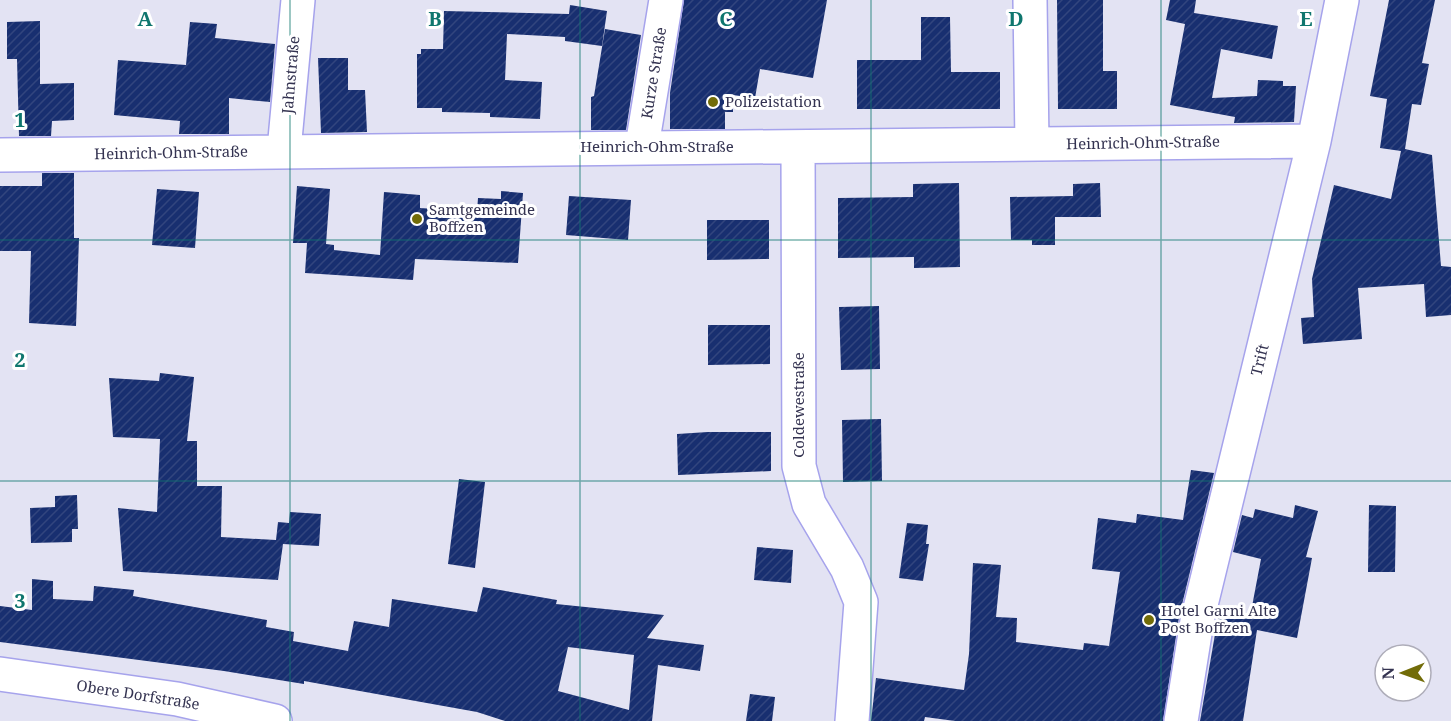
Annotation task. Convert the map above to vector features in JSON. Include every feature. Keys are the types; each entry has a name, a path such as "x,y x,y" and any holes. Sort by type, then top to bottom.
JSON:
{"street":[{"name":"Jahnstraße","path":"284,150 298,0"},
{"name":"Kurze Straße","path":"642,146 666,0"},
{"path":"1030,0 1032,144"},
{"name":"Trift","path":"1181,721 1197,621 1314,141 1342,0"},
{"name":"Heinrich-Ohm-Straße","path":"0,155 642,146 798,147 1314,141"},
{"name":"Coldewestraße","path":"798,147 799,466 809,504 848,568 861,602 852,721"},
{"name":"Obere Dorfstraße","path":"0,674 177,699 274,721"}],"building":[{"path":"684,0 827,0 813,78 760,69 755,98 733,95 733,112 725,112 725,129 670,129 670,93"},
{"path":"1057,0 1103,0 1103,71 1117,71 1117,109 1058,109"},
{"path":"1170,0 1196,0 1194,13 1278,26 1272,59 1221,49 1212,98 1257,96 1258,80 1283,81 1283,86 1296,86 1294,122 1234,123 1235,117 1170,105 1185,24 1166,20"},
{"path":"1389,0 1435,0 1422,63 1429,64 1421,105 1412,104 1405,149 1432,155 1441,266 1451,267 1451,315 1426,317 1424,284 1358,288 1362,339 1303,344 1301,318 1314,317 1312,279 1334,185 1391,199 1401,151 1380,148 1387,99 1370,96"},
{"path":"570,5 607,11 602,46 565,41 565,37 507,34 505,80 542,82 540,119 490,117 490,113 442,112 442,108 417,108 417,54 421,54 421,49 443,49 444,11 569,14"},
{"path":"921,17 950,17 951,72 1000,72 1000,109 857,109 857,60 921,60"},
{"path":"40,21 40,84 74,83 74,120 52,121 51,136 19,136 17,59 7,59 7,22"},
{"path":"190,22 217,24 215,38 275,44 270,102 229,98 229,134 179,134 180,121 114,115 118,60 186,65"},
{"path":"605,29 641,35 626,130 591,130 591,97 594,96"},
{"path":"318,58 348,58 348,90 365,90 367,132 321,133"},
{"path":"42,173 74,173 74,238 79,238 76,326 29,323 31,251 0,251 0,186 42,186"},
{"path":"959,183 960,267 914,268 914,257 838,258 838,198 913,197 913,184"},
{"path":"1100,183 1101,217 1055,217 1055,245 1032,245 1032,240 1011,240 1010,197 1073,196 1073,184"},
{"path":"297,186 330,189 326,244 334,245 334,250 380,255 384,192 420,195 420,208 477,212 478,198 501,199 501,191 523,193 518,263 415,259 413,280 305,273 307,243 293,243"},
{"path":"157,189 199,192 195,248 152,245"},
{"path":"569,196 631,200 628,240 566,235"},
{"path":"707,220 769,220 769,259 707,260"},
{"path":"879,306 880,369 841,370 839,307"},
{"path":"708,325 770,325 770,364 708,365"},
{"path":"160,373 194,377 187,441 197,441 197,486 222,486 221,537 276,540 278,522 289,523 290,512 321,514 319,546 283,544 278,580 123,571 118,508 157,512 160,439 113,437 109,378 159,381"},
{"path":"881,419 882,481 843,482 842,420"},
{"path":"771,432 771,471 678,475 677,434"},
{"path":"1191,470 1214,473 1179,617 1163,721 955,721 925,717 924,721 871,721 876,678 964,690 969,654 973,563 1001,565 996,617 1017,618 1016,642 1083,650 1084,643 1109,646 1120,572 1092,569 1098,518 1136,523 1137,514 1183,520"},
{"path":"459,479 485,482 475,568 448,564"},
{"path":"77,495 78,529 72,529 72,542 31,543 30,508 55,507 55,496"},
{"path":"1295,505 1318,511 1306,557 1312,558 1297,638 1257,630 1243,721 1200,721 1219,611 1250,617 1261,559 1233,552 1242,515 1253,518 1255,509 1293,518"},
{"path":"1369,505 1396,506 1395,572 1368,572"},
{"path":"907,523 928,525 926,544 929,544 923,581 899,578"},
{"path":"757,547 793,550 791,583 754,580"},
{"path":"32,579 53,581 53,599 93,601 94,586 134,590 133,596 267,620 266,627 294,632 293,641 348,651 354,621 389,627 392,599 477,612 483,587 557,600 556,604 664,615 647,638 704,645 700,671 658,665 652,721 505,721 477,712 304,681 304,684 224,671 0,642 0,606 32,610","holes":["568,647 634,655 629,710 558,691"]},
{"path":"750,694 775,697 772,721 746,721"}],"place":[{"name":"Polizeistation","path":"713,102"},
{"name":"Samtgemeinde Boffzen","path":"417,219"},
{"name":"Hotel Garni Alte Post Boffzen","path":"1149,620"}]}
